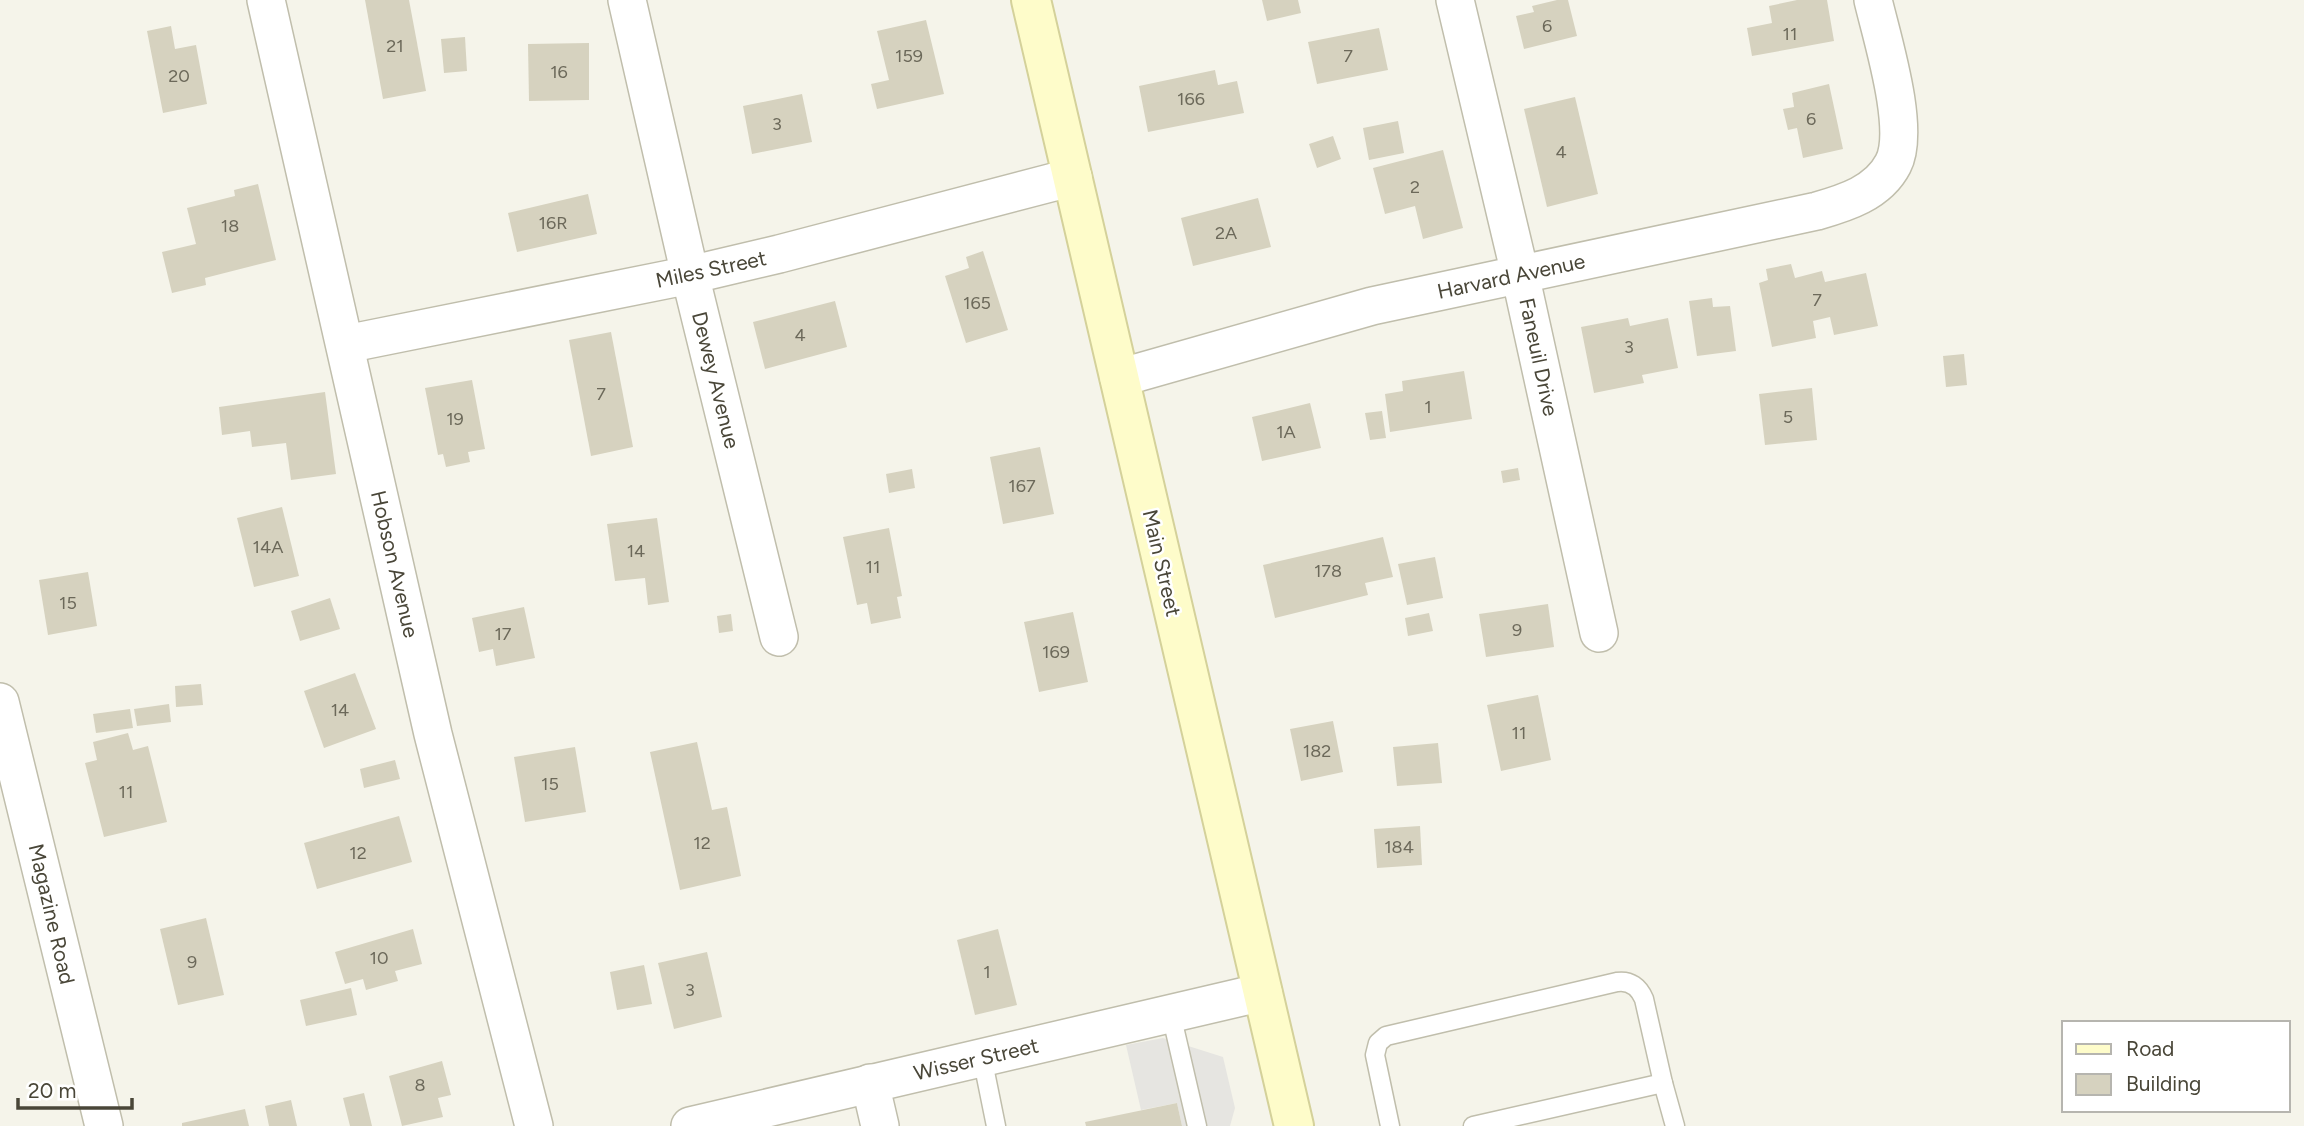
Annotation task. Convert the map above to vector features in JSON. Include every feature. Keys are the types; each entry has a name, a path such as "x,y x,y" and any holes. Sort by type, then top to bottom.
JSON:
{"main road":[{"name":"Main Street","path":"1031,0 1294,1126"}],"street":[{"name":"Hobson Avenue","path":"266,0 433,734 534,1126"},
{"name":"Dewey Avenue","path":"627,0 779,637"},
{"name":"Faneuil Drive","path":"1455,0 1520,274 1599,633"},
{"name":"Harvard Avenue","path":"1119,378 1372,306 1817,211 1862,194 1875,185 1893,164 1900,141 1898,118 1873,0"},
{"name":"Miles Street","path":"346,344 691,275 881,229 1073,177"},
{"name":"Magazine Road","path":"0,702 104,1126"},
{"name":"Wisser Street","path":"690,1126 1262,992"},
{"path":"870,1083 880,1126"}],"lane":[{"path":"1390,1126 1375,1055 1378,1043 1387,1036 1617,982 1634,985 1642,994 1675,1126"},
{"path":"1171,1014 1197,1126"},
{"path":"982,1057 996,1126"},
{"path":"1473,1126 1663,1083"}],"shaded area":[{"path":"1163,1038 1223,1057 1235,1108 1230,1126 1182,1126 1177,1103 1141,1110 1126,1045"}],"building":[{"path":"365,0 409,0 426,91 383,99"},
{"path":"1262,0 1298,0 1301,13 1267,21"},
{"path":"1568,0 1577,36 1524,49 1516,16 1534,12 1532,6"},
{"path":"1797,0 1827,0 1834,41 1752,56 1747,28 1772,23 1769,6"},
{"path":"926,20 944,94 877,109 871,84 889,80 877,31"},
{"path":"171,26 175,49 196,45 207,104 163,113 147,31"},
{"path":"1379,28 1388,70 1317,84 1308,42"},
{"path":"465,37 467,71 444,73 441,39"},
{"path":"589,43 589,100 529,101 528,44"},
{"path":"1215,70 1218,85 1237,81 1244,113 1148,132 1139,86"},
{"path":"1829,84 1843,149 1803,158 1797,128 1788,130 1783,109 1794,107 1792,93"},
{"path":"802,94 812,142 752,154 743,106"},
{"path":"1575,97 1598,194 1547,207 1524,109"},
{"path":"1398,121 1404,153 1369,160 1363,128"},
{"path":"1333,136 1341,159 1317,168 1309,144"},
{"path":"1443,150 1463,228 1423,239 1415,206 1385,214 1373,168"},
{"path":"258,184 276,260 205,278 206,285 172,293 162,252 196,244 187,208 235,196 234,190"},
{"path":"588,194 597,234 517,252 508,213"},
{"path":"1258,198 1271,247 1193,266 1181,218"},
{"path":"983,251 1008,330 966,343 945,276 969,268 966,257"},
{"path":"1791,264 1795,278 1822,271 1825,282 1866,273 1878,326 1834,335 1830,317 1813,321 1816,338 1772,347 1759,283 1768,280 1766,269"},
{"path":"1712,298 1713,307 1730,306 1736,351 1697,356 1689,301"},
{"path":"835,301 847,347 765,369 753,322"},
{"path":"1628,318 1630,326 1668,318 1678,368 1642,375 1644,383 1594,393 1581,327"},
{"path":"611,332 633,447 591,456 569,340"},
{"path":"1964,354 1967,385 1946,387 1943,356"},
{"path":"1464,371 1472,419 1390,432 1385,394 1403,391 1402,381"},
{"path":"472,380 485,449 468,452 470,462 446,467 443,454 438,455 425,388"},
{"path":"1812,388 1817,440 1765,445 1759,394"},
{"path":"325,392 336,474 291,480 286,443 252,447 250,431 222,435 219,407"},
{"path":"1310,403 1321,448 1262,461 1252,417"},
{"path":"1382,411 1386,438 1370,440 1365,413"},
{"path":"1040,447 1054,514 1003,524 990,457"},
{"path":"1518,468 1520,480 1503,483 1501,471"},
{"path":"912,469 915,488 889,493 886,474"},
{"path":"282,507 299,576 254,587 237,518"},
{"path":"657,518 669,602 648,605 645,578 615,581 607,524"},
{"path":"889,528 902,596 897,597 901,618 871,624 867,603 857,605 843,537"},
{"path":"1383,537 1393,577 1365,583 1368,595 1275,618 1263,565"},
{"path":"1435,557 1443,598 1407,605 1398,564"},
{"path":"88,572 97,626 48,635 39,580"},
{"path":"330,598 340,629 300,641 291,611"},
{"path":"1548,604 1554,647 1486,657 1479,614"},
{"path":"524,607 535,658 496,666 493,649 479,652 472,618"},
{"path":"1073,612 1088,682 1039,692 1024,622"},
{"path":"1429,613 1433,631 1408,636 1405,618"},
{"path":"731,614 733,631 719,633 717,616"},
{"path":"355,673 376,729 324,748 304,691"},
{"path":"201,684 203,705 176,707 175,686"},
{"path":"1538,695 1551,760 1501,771 1487,705"},
{"path":"169,704 171,722 137,726 134,709"},
{"path":"130,709 133,728 96,733 93,714"},
{"path":"1333,721 1343,772 1301,781 1290,729"},
{"path":"128,733 133,750 148,746 167,822 104,837 85,763 97,760 93,742"},
{"path":"697,742 712,810 727,807 741,876 680,890 650,752"},
{"path":"1438,743 1442,783 1397,786 1393,747"},
{"path":"575,747 586,812 525,822 514,757"},
{"path":"395,760 400,779 364,788 360,769"},
{"path":"399,816 412,862 317,889 304,843"},
{"path":"1420,826 1422,865 1377,868 1374,829"},
{"path":"206,918 224,995 178,1005 160,929"},
{"path":"413,929 422,964 395,971 398,981 366,990 363,979 345,984 335,952"},
{"path":"998,929 1017,1005 975,1015 957,940"},
{"path":"707,952 722,1017 674,1029 658,963"},
{"path":"644,965 652,1004 617,1010 610,972"},
{"path":"351,988 357,1015 306,1026 300,1000"},
{"path":"442,1061 451,1095 438,1098 443,1117 402,1126 389,1076"},
{"path":"364,1093 372,1126 350,1126 343,1098"},
{"path":"291,1100 297,1126 269,1126 265,1106"},
{"path":"1177,1103 1182,1126 1086,1126 1085,1122"},
{"path":"245,1109 249,1126 182,1126 182,1123"}]}
